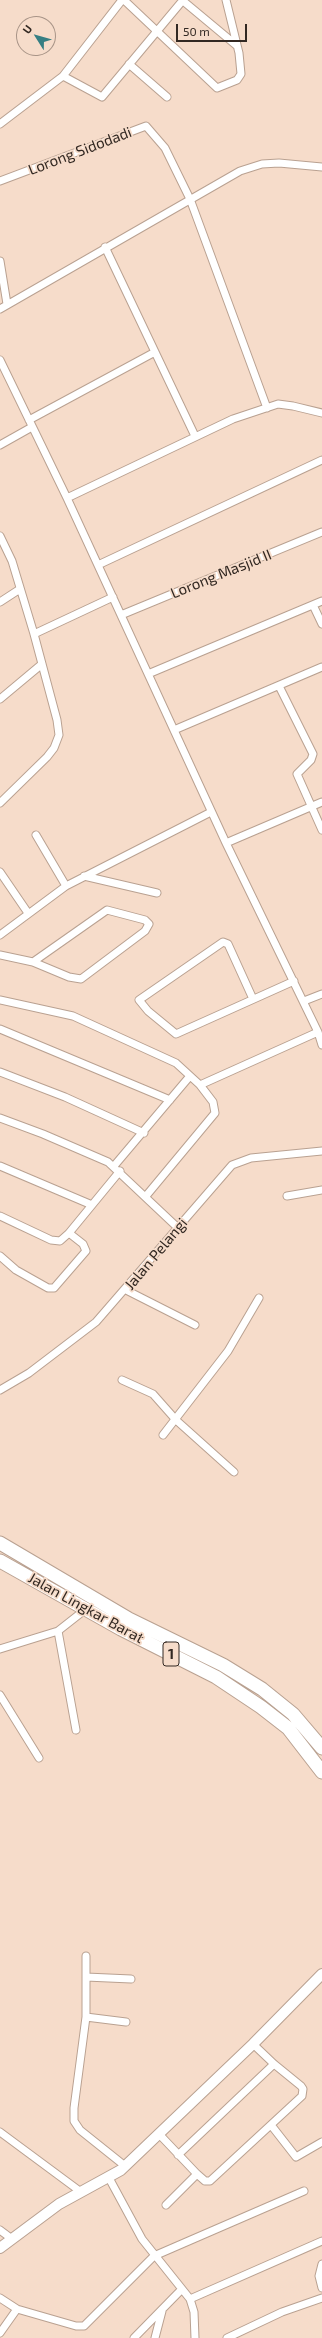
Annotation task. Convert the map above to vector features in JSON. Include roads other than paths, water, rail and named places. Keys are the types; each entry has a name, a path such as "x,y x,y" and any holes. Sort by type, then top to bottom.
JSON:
{"highway":[{"name":"Jalan Lingkar Barat","path":"0,1543 129,1619 223,1665 262,1689 294,1714 322,1748"},
{"name":"Jalan Lingkar Barat","path":"0,1561 86,1609 216,1677 261,1707 288,1728 322,1772"}],"street":[{"path":"0,124 63,76 123,0 217,88 237,80 241,74 226,0"},
{"path":"63,76 102,98 183,0 236,45"},
{"path":"130,64 167,97"},
{"name":"Lorong Sidodadi","path":"0,181 146,126 165,148 190,199"},
{"path":"0,309 105,247 252,166 279,163 322,167"},
{"path":"190,199 267,408"},
{"path":"105,247 195,436"},
{"path":"0,261 7,304"},
{"path":"0,445 31,423 155,352"},
{"path":"0,360 67,498 211,812 304,1001 318,1032 322,1045"},
{"path":"67,498 227,421 267,408 285,404 322,413"},
{"path":"98,565 322,460"},
{"name":"Lorong Masjid II","path":"121,615 322,532"},
{"path":"0,536 12,561 34,634 56,720 58,740 47,757 0,804"},
{"path":"0,602 20,589"},
{"path":"34,634 113,597"},
{"path":"148,674 322,601"},
{"path":"313,605 322,624"},
{"path":"0,699 42,664"},
{"path":"174,730 322,667"},
{"path":"279,686 312,754 311,760 297,774 322,830"},
{"path":"226,843 322,802"},
{"path":"0,936 66,886 211,812"},
{"path":"36,835 66,886"},
{"path":"0,872 28,914"},
{"path":"84,876 157,893"},
{"path":"0,955 33,962 69,977 81,979 145,931 149,924 145,920 107,910 33,962"},
{"path":"253,999 228,944 223,942 139,1000 148,1011 176,1034 294,981"},
{"path":"304,1001 322,994"},
{"path":"0,1000 78,1018 176,1063 200,1086 215,1106 215,1113 146,1196"},
{"path":"0,1029 170,1100"},
{"path":"200,1086 318,1032"},
{"path":"0,1072 65,1097 144,1133"},
{"path":"114,1166 144,1133 190,1076"},
{"path":"0,1118 43,1134 114,1166 177,1227"},
{"name":"Jalan Pelangi","path":"0,1390 29,1373 82,1334 126,1290 177,1227 232,1165 251,1158 322,1151"},
{"path":"0,1166 92,1205"},
{"path":"0,1216 54,1241 60,1241 69,1233 120,1171"},
{"path":"287,1196 322,1190"},
{"path":"0,1256 16,1270 48,1288 54,1288 86,1251 83,1244 69,1233"},
{"path":"126,1290 195,1325"},
{"path":"163,1435 176,1420 233,1343 259,1298"},
{"path":"122,1380 153,1394 176,1420 234,1472"},
{"path":"0,1649 58,1631 86,1609"},
{"path":"58,1631 76,1730"},
{"path":"0,1695 39,1758"},
{"path":"86,1956 86,2017 74,2108 74,2121 80,2130 125,2166"},
{"path":"0,2248 59,2204 109,2178 125,2166 253,2044 322,1974"},
{"path":"86,1977 132,1979"},
{"path":"86,2017 126,2022"},
{"path":"159,2134 196,2174 205,2181 212,2180 271,2125 303,2092 301,2086 274,2064 253,2044"},
{"path":"178,2155 274,2064"},
{"path":"271,2125 296,2157 322,2142"},
{"path":"0,2132 81,2192"},
{"path":"166,2205 196,2174"},
{"path":"109,2178 134,2227 154,2256 190,2299 194,2312 195,2338"},
{"path":"0,2298 18,2309 76,2326 86,2325 154,2256 304,2191"},
{"path":"0,2230 12,2239"},
{"path":"190,2299 322,2241"},
{"path":"322,2264 319,2276 322,2288"},
{"path":"134,2338 181,2290"},
{"path":"227,2338 282,2312 322,2298"},
{"path":"0,2333 18,2309"},
{"path":"155,2338 162,2310"}]}
